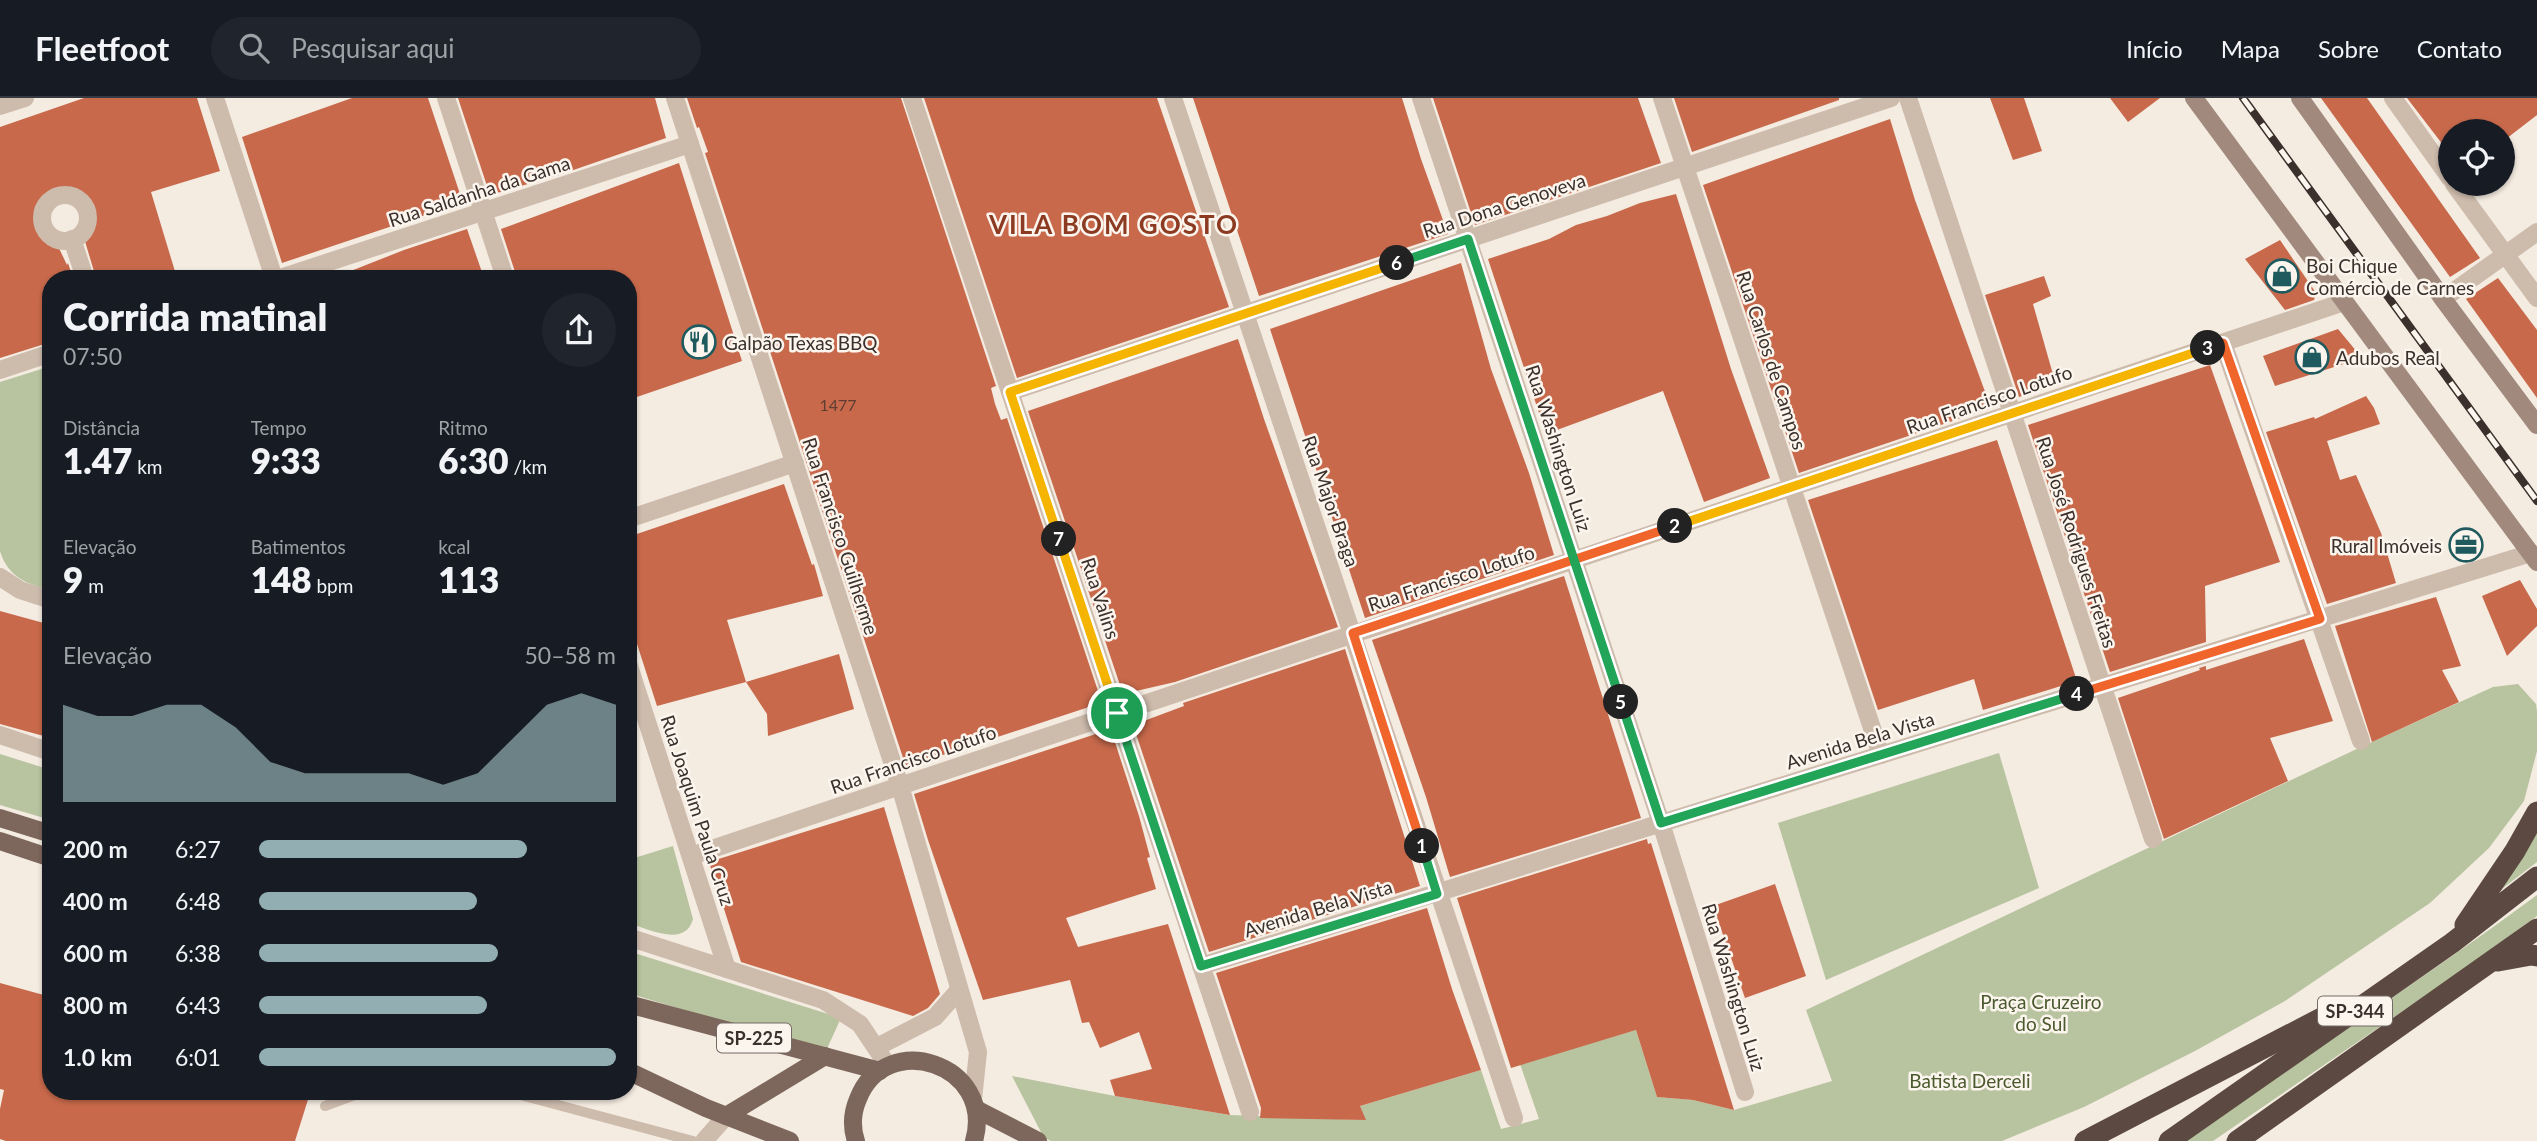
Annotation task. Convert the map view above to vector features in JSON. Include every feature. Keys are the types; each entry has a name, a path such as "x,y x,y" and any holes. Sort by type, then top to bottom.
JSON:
{"highway":[{"path":"2452,943 2488,892 2537,812"},
{"name":"SP-344","path":"2169,1141 2452,943 2537,877"},
{"name":"SP-344","path":"2236,1141 2537,929"},
{"path":"2493,962 2537,956"},
{"path":"2085,1141 2411,971"}],"main road":[{"path":"2194,98 2534,558"},
{"path":"2300,98 2443,299 2537,425"},
{"path":"0,818 42,831"},
{"path":"0,841 42,855"},
{"name":"SP-225","path":"637,1006 824,1056 884,1069"},
{"path":"726,1116 824,1056"},
{"path":"856,1141 853,1130 854,1110 861,1091 884,1069 912,1060 931,1062 949,1070 963,1083 975,1104 977,1129 974,1141"},
{"path":"637,1075 726,1116 790,1141"},
{"path":"975,1104 1038,1141"}],"street":[{"path":"0,106 25,98"},
{"path":"215,98 271,270"},
{"path":"446,98 502,270"},
{"name":"Rua Francisco Guilherme","path":"675,98 900,786 978,1052 975,1104"},
{"name":"Rua Valins","path":"912,98 1250,1112"},
{"name":"Rua Major Braga","path":"1173,98 1514,1118"},
{"name":"Rua Washington Luiz","path":"1421,98 1661,823 1745,1092"},
{"name":"Rua Carlos de Campos","path":"1662,98 1881,755"},
{"name":"Rua Dona Genoveva","path":"1010,392 1892,98"},
{"name":"Rua José Rodrigues Freitas","path":"1908,98 2153,839"},
{"path":"2393,98 2438,161"},
{"name":"Rua Saldanha da Gama","path":"305,270 691,144"},
{"path":"2463,196 2537,298"},
{"path":"2443,299 2537,232"},
{"path":"72,239 82,270"},
{"name":"Rua Francisco Lotufo","path":"691,856 2344,302"},
{"path":"2223,343 2361,741"},
{"path":"0,370 42,356"},
{"path":"637,516 795,463"},
{"name":"Avenida Bela Vista","path":"1201,966 2320,619 2534,558"},
{"path":"0,578 20,590 42,597"},
{"name":"Rua Joaquim Paula Cruz","path":"637,691 727,969"},
{"path":"0,736 42,749"},
{"path":"637,940 823,1000 860,1024 877,1047 884,1069"},
{"path":"877,1047 935,1017 959,990"},
{"path":"704,1141 726,1116"}],"lane":[{"path":"325,1106 341,1100"},
{"path":"539,1100 693,1141"}],"green space":[{"path":"42,369 42,587 13,573 0,551 0,382"},
{"name":"Praça Cruzeiro do Sul","path":"2518,684 2536,704 2537,711 2537,751 2524,801 2489,848 2430,903 2285,1001 2195,1051 2084,1107 2002,1141 1051,1141 1044,1138 1012,1076 1230,1115 1365,1120 1360,1106 1481,1070 1501,1129 1539,1119 1520,1064 1636,1030 1657,1097 1693,1100 1734,1110 1832,1081 1806,1010 2363,746 2493,687"},
{"path":"1999,753 2039,888 1826,980 1778,823"},
{"path":"0,754 42,767 42,817 0,805"},
{"path":"2537,832 2537,862 2498,892"},
{"path":"673,846 693,919 689,928 682,933 665,934 637,926 637,857"},
{"path":"2537,895 2537,916 2470,965 2213,1141 2184,1141 2450,958"},
{"path":"637,954 841,1018 825,1053 637,996"}],"building":[{"path":"84,98 197,98 220,171 151,192 175,270 94,270 84,238 92,222 93,213 89,204 81,195 63,189 49,195 39,206 38,224 46,238 57,244 70,270 42,270 42,345 0,358 0,127"},
{"path":"352,98 428,98 464,206 447,211 446,208 282,263 242,137"},
{"path":"458,98 655,98 666,138 559,175 490,195"},
{"path":"687,98 901,98 996,386 991,388 995,404 1001,420 1007,418 1101,700 1094,702 1095,705 906,767 705,153 708,152"},
{"path":"924,98 1157,98 1229,307 1017,378"},
{"path":"1193,98 1402,98 1448,234 1259,296"},
{"path":"1433,98 1638,98 1661,163 1475,225"},
{"path":"1674,98 1839,98 1839,100 1692,152"},
{"path":"1990,98 2024,98 2042,151 2013,160"},
{"path":"2110,98 2160,98 2128,122"},
{"path":"2321,98 2367,98 2480,258 2450,277"},
{"path":"2407,98 2537,98 2537,115 2515,132 2515,119 2438,119 2438,138"},
{"path":"1890,119 1915,200 1991,408 1799,473 1703,185"},
{"path":"679,163 742,361 637,397 637,270 514,270 501,229"},
{"path":"1676,194 1731,369 1770,478 1704,502 1663,391 1546,434 1488,259 1549,239 1576,225"},
{"path":"467,229 481,270 353,270"},
{"name":"Boi Chique Comércio de Carnes","path":"2280,240 2316,293 2314,300 2285,310 2245,259"},
{"path":"1461,263 1491,369 1529,473 1554,555 1365,618 1270,329"},
{"path":"2044,276 2051,296 2033,304 2056,385 2019,397 1985,295"},
{"path":"2498,278 2537,330 2537,398 2466,299"},
{"name":"Adubos Real","path":"2338,329 2362,358 2275,386 2263,356"},
{"path":"1238,339 1338,627 1175,682 1123,694 1028,411"},
{"path":"2210,365 2280,562 2205,586 2206,642 2110,672 2028,425"},
{"path":"2366,396 2380,424 2327,441 2340,480 2356,475 2381,533 2396,583 2327,604 2266,432 2314,417 2315,419"},
{"path":"1997,440 2077,681 1983,710 1974,679 1878,710 1808,500"},
{"path":"784,484 823,596 727,620 746,682 657,706 637,644 637,534"},
{"name":"Rural Imóveis","path":"2464,531 2465,534 2477,532 2481,551 2455,557 2450,538"},
{"path":"1564,576 1641,818 1450,877 1426,797 1372,640"},
{"path":"2520,580 2537,609 2537,626 2507,656 2482,596"},
{"path":"2436,597 2461,666 2442,670 2459,702 2372,742 2335,626"},
{"path":"0,611 42,623 42,736 0,724"},
{"path":"2304,639 2333,721 2270,738 2288,781 2164,839 2118,698 2200,670 2199,668 2206,666 2206,670"},
{"path":"1345,649 1420,886 1209,952 1133,725 1184,706 1183,703"},
{"path":"839,654 854,709 768,736 767,714 746,682"},
{"path":"1105,731 1106,735 1112,733 1139,816 1156,889 1066,918 1078,947 1168,924 1230,1115 1115,1096 1110,1080 1152,1069 1139,1032 1100,1048 1089,1022 1082,1023 1070,980 983,1000 928,840 914,794"},
{"path":"884,807 940,994 928,1008 913,1016 741,962 709,862"},
{"path":"1647,839 1648,844 1651,843 1734,1110 1693,1100 1657,1097 1636,1030 1511,1068 1457,898"},
{"path":"1775,884 1806,976 1745,998 1713,906"},
{"path":"1427,908 1481,1070 1360,1106 1366,1120 1260,1118 1261,1108 1216,973"},
{"path":"0,983 42,995 42,1100 308,1100 295,1141 6,1141 0,1139 0,1109 4,1090 0,1089"}],"railway":[{"path":"2243,98 2537,501"}],"place":[{"name":"Boi Chique Comércio de Carnes","path":"2282,276"},
{"name":"Galpão Texas BBQ","path":"699,342"},
{"name":"Adubos Real","path":"2312,357"},
{"name":"Rural Imóveis","path":"2466,545"}],"district":[{"name":"VILA BOM GOSTO","path":"1114,224"}],"route":[{"path":"1117,713 1010,392 1468,239 1494,319 1548,480 1574,560 1661,823 2320,619 2223,343 1574,560 1353,633 1437,894 1201,966 1117,713"}],"park label":[{"name":"Batista Derceli","path":"1970,1080"}]}
